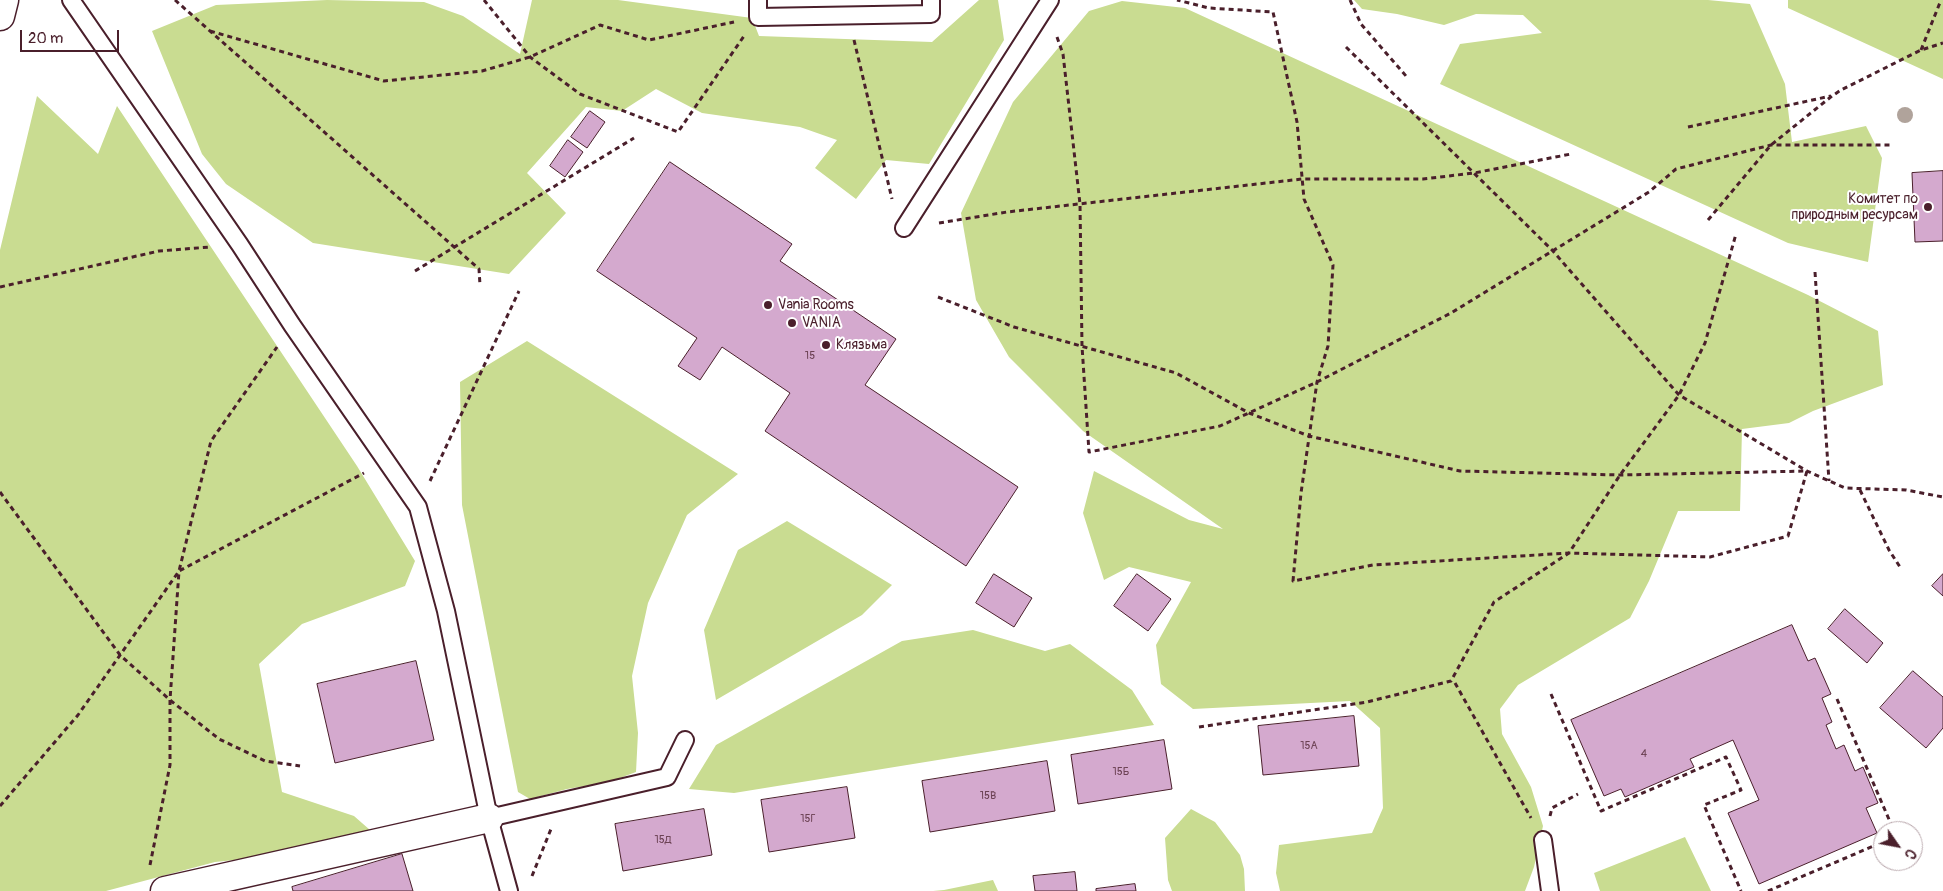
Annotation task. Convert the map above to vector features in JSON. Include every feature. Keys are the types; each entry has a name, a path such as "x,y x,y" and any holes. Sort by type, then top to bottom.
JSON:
{"street":[{"path":"0,16 4,0"},
{"path":"156,881 489,818"}],"lane":[{"path":"71,0 240,244 292,325 418,507 446,611 489,818 508,891"},
{"path":"758,0 758,17 931,14 931,0"},
{"path":"904,228 1048,3"},
{"path":"489,818 667,777 685,740"},
{"path":"1543,840 1550,891"}],"path":[{"path":"175,0 480,269 480,285"},
{"path":"484,0 530,57 580,94 678,132 745,33"},
{"path":"1177,0 1209,8 1273,12 1297,122 1304,199 1333,264 1328,346 1317,382 1301,493 1293,581 1373,565 1569,553 1710,557 1788,536 1807,471"},
{"path":"1350,0 1361,24 1406,76"},
{"path":"1921,50 1941,0"},
{"path":"1048,3 1063,54 1080,204 1082,346 1089,452 1220,426 1317,382 1451,313 1649,192 1676,169 1771,145 1890,146"},
{"path":"848,15 890,195 904,228 1008,212 1302,179 1423,179 1474,172 1571,154"},
{"path":"210,31 384,82 482,70 530,57 600,25 649,40 737,21"},
{"path":"1708,220 1771,145 1832,96 1921,50 1943,43"},
{"path":"1346,47 1552,250 1679,395 1807,471 1845,488 1906,490 1943,497"},
{"path":"1688,127 1832,96"},
{"path":"415,271 634,138"},
{"path":"1199,727 1367,702 1451,681 1494,602 1569,553 1620,475 1679,395 1705,344 1736,234"},
{"path":"0,287 159,251 240,244"},
{"path":"1815,272 1830,481"},
{"path":"418,507 519,291"},
{"path":"938,297 1014,327 1176,373 1249,413 1309,436 1460,471 1620,475 1807,471"},
{"path":"156,881 170,764 170,700 179,571 211,441 292,325"},
{"path":"0,806 78,714 179,571 387,460"},
{"path":"1860,489 1889,550 1900,566"},
{"path":"0,492 120,655 170,700 219,739 265,761 300,766"},
{"path":"1455,683 1543,840"},
{"path":"1552,694 1601,811 1726,757 1740,790 1704,805 1741,891"},
{"path":"1837,698 1890,821"},
{"path":"1543,840 1552,808 1578,794"},
{"path":"530,882 561,802"},
{"path":"1768,891 1873,846"}],"green space":[{"path":"327,0 424,2 463,16 520,54 532,0 618,0 752,18 759,36 932,42 979,0 998,0 1004,40 929,164 886,160 856,199 815,168 837,140 800,127 702,113 656,89 622,111 586,107 527,173 566,213 509,274 313,243 226,184 202,154 152,31 216,5"},
{"path":"1354,0 1708,0 1750,4 1785,84 1792,142 1866,126 1882,158 1868,262 1788,243 1440,84 1460,44 1542,33 1523,15 1476,14 1444,25 1397,14 1362,9"},
{"path":"1788,0 1943,0 1943,79 1788,8"},
{"path":"1122,1 1185,8 1808,295 1878,331 1883,385 1813,411 1789,423 1742,429 1740,511 1678,511 1649,581 1630,618 1518,685 1500,709 1502,734 1531,787 1543,826 1534,867 1525,891 1280,891 1276,873 1279,845 1372,833 1383,808 1380,728 1350,701 1193,709 1161,684 1156,645 1191,582 1129,567 1104,580 1083,513 1094,471 1189,520 1223,529 1083,431 1009,357 976,300 961,213 1013,102 1089,11"},
{"path":"37,96 98,154 117,106 357,466 415,561 405,586 302,624 259,664 282,792 354,816 370,830 302,853 215,862 106,891 0,891 0,250"},
{"path":"527,341 738,474 687,515 648,603 632,676 638,733 636,772 609,782 567,789 530,799 518,792 462,505 460,382"},
{"path":"787,521 892,585 862,615 716,700 704,630 738,550"},
{"path":"973,630 1045,651 1070,644 1132,690 1154,725 734,793 689,789 716,745 902,641"},
{"path":"1191,809 1215,822 1240,855 1244,869 1245,891 1172,891 1168,880 1165,838"},
{"path":"1685,837 1711,891 1600,891 1594,873"},
{"path":"993,880 998,891 933,891 944,890"}],"building":[{"path":"590,111 605,122 587,148 571,137"},
{"path":"568,140 583,152 565,177 550,166"},
{"path":"670,162 792,244 780,261 896,339 865,385 1018,487 966,566 765,431 790,393 722,347 700,380 678,366 697,338 597,271"},
{"name":"Комитет по природным ресурсам","path":"1943,171 1943,241 1915,242 1912,173"},
{"path":"994,574 1032,598 1014,627 976,603"},
{"path":"1137,574 1171,599 1148,631 1114,606"},
{"path":"1943,574 1943,596 1932,586"},
{"path":"1845,609 1883,643 1867,663 1828,629"},
{"path":"1792,625 1808,661 1815,658 1831,694 1822,698 1832,722 1826,725 1836,749 1844,745 1855,771 1863,767 1878,803 1866,808 1873,824 1873,835 1759,884 1728,813 1759,800 1733,740 1690,759 1694,767 1625,797 1621,789 1604,796 1571,720"},
{"path":"416,661 434,740 335,763 317,684"},
{"path":"1913,671 1943,697 1943,728 1926,748 1880,708"},
{"path":"1354,716 1359,766 1263,775 1258,726"},
{"path":"1164,740 1172,789 1078,804 1071,755"},
{"path":"1047,761 1055,811 930,832 922,781"},
{"path":"847,787 855,838 769,852 761,800"},
{"path":"704,809 712,855 623,871 615,824"},
{"path":"402,854 413,891 293,891 292,887"},
{"path":"1075,872 1077,891 1035,891 1033,876"},
{"path":"1135,884 1136,891 1096,891 1096,889"}],"place":[{"name":"Комитет по природным ресурсам","path":"1928,207"},
{"name":"Vania Rooms","path":"768,305"},
{"name":"VANIA","path":"792,323"},
{"name":"Клязьма","path":"826,345"}]}
